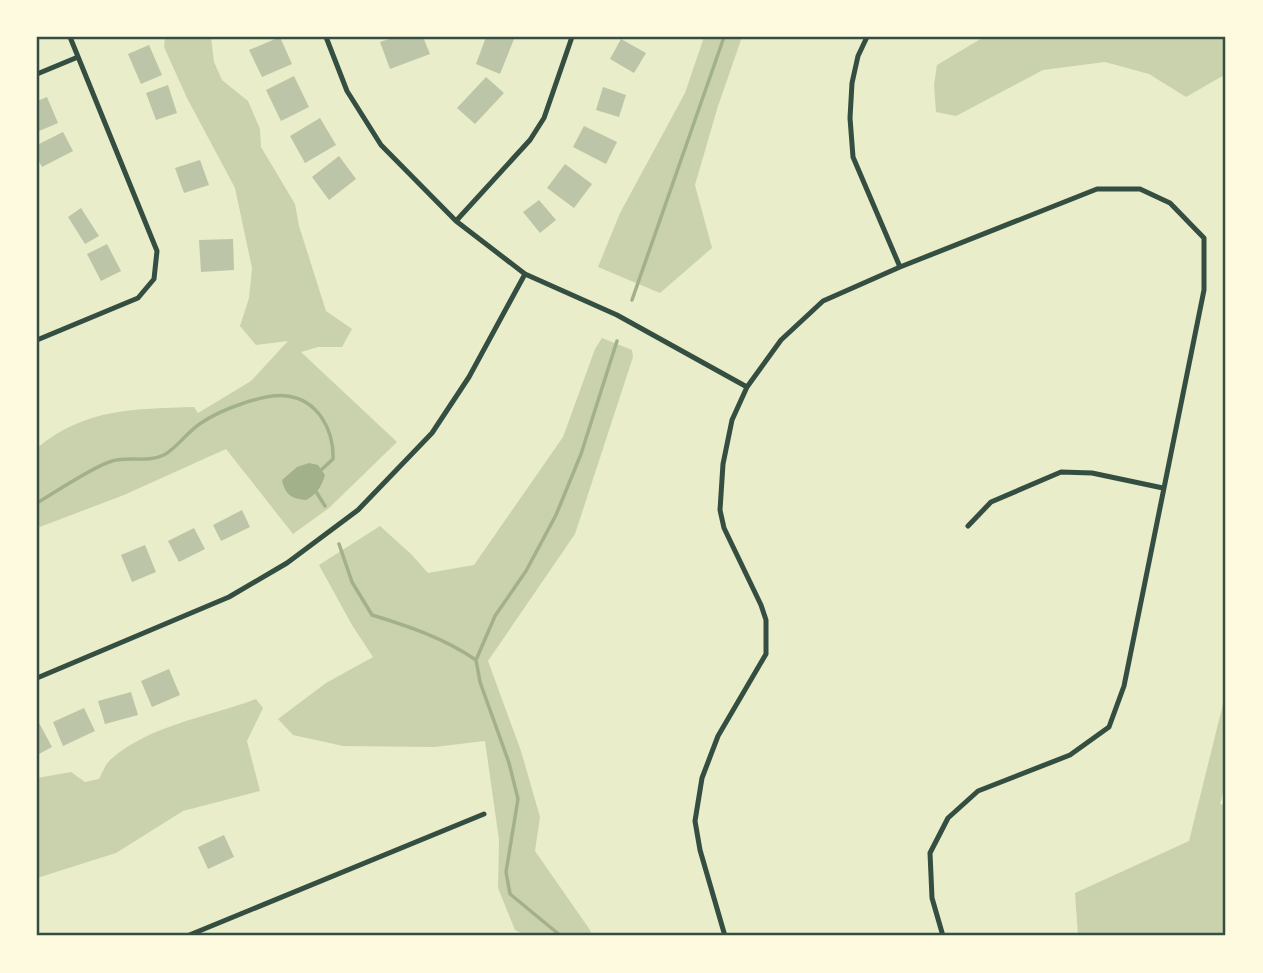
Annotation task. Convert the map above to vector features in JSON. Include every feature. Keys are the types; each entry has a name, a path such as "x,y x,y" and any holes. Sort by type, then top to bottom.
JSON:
{"street":[{"path":"37,340 138,298 154,279 157,251 70,37"},
{"path":"326,37 347,91 381,145 456,221 526,274 617,315 747,387"},
{"path":"456,221 530,140 544,118 572,37"},
{"path":"867,37 858,56 852,83 850,118 853,157 900,267"},
{"path":"37,74 78,57"},
{"path":"725,936 698,841 695,821 698,796 718,736 766,654 767,635 761,605 724,528 720,510 723,464 732,420 747,387 781,340 823,301 900,267 1097,189 1140,189 1170,203 1204,237 1204,290 1124,686 1109,727 1070,755 978,791 948,818 930,853 932,898 943,936"},
{"path":"37,678 229,597 287,563 358,510 432,433 468,377 526,274"},
{"path":"968,526 991,502 1061,472 1092,473 1163,488"},
{"path":"187,936 484,814"}],"shaded area":[{"path":"165,37 211,37 214,62 222,80 248,101 260,129 261,147 295,204 299,226 326,311 352,329 342,347 318,347 301,352 397,442 329,508 293,534 226,449 124,495 37,528 37,448 73,425 111,413 194,407 198,413 251,381 288,341 256,345 240,326 249,298 252,268 235,188 187,98 164,47"},
{"path":"704,37 742,37 695,185 712,248 660,293 598,267 620,213 685,93"},
{"path":"984,37 1226,37 1226,74 1186,97 1149,74 1105,62 1043,70 956,116 936,112 934,85 937,65"},
{"path":"602,338 632,350 633,357 575,534 488,661 521,751 540,817 535,851 592,936 527,936 515,930 498,888 499,840 485,741 434,747 343,746 293,735 278,719 326,683 373,657 319,565 380,526 428,573 474,565 563,437 595,349"},
{"path":"309,463 318,465 325,475 316,493 306,500 297,499 287,493 282,480 297,467"},
{"path":"1226,692 1226,782 1220,804 1226,805 1226,936 1078,936 1075,893 1189,841"},
{"path":"256,699 263,708 247,741 260,791 183,811 116,853 37,878 37,778 71,772 85,782 99,779 110,760 143,738 180,723"}],"building":[{"path":"280,37 292,64 262,77 249,50"},
{"path":"395,37 423,37 430,54 390,69 380,42"},
{"path":"486,37 514,39 500,74 476,64"},
{"path":"621,39 646,53 634,73 610,59"},
{"path":"149,45 162,75 141,84 128,54"},
{"path":"294,76 309,107 281,121 266,90"},
{"path":"486,77 504,93 475,124 457,108"},
{"path":"168,85 177,113 156,120 146,93"},
{"path":"603,87 626,95 619,117 596,110"},
{"path":"47,97 58,123 37,132 37,101"},
{"path":"320,118 336,145 305,163 290,136"},
{"path":"584,126 617,142 606,164 573,147"},
{"path":"63,132 73,151 42,167 37,157 37,145"},
{"path":"339,156 356,179 329,200 312,177"},
{"path":"200,160 209,185 184,193 175,168"},
{"path":"565,164 592,184 574,208 547,188"},
{"path":"539,200 556,220 540,233 523,212"},
{"path":"81,208 99,236 85,244 68,217"},
{"path":"233,239 234,270 201,272 199,240"},
{"path":"107,244 121,271 101,281 87,254"},
{"path":"242,510 250,527 221,541 213,525"},
{"path":"194,528 205,549 179,562 168,541"},
{"path":"145,545 156,572 132,582 121,555"},
{"path":"169,669 180,695 152,707 141,681"},
{"path":"131,692 138,715 105,724 98,701"},
{"path":"84,708 95,731 63,746 53,722"},
{"path":"37,719 52,747 37,755"},
{"path":"224,835 234,857 208,869 198,847"}],"waterway":[{"path":"632,300 724,37"},
{"path":"561,936 510,894 506,872 518,799 509,763 480,682 476,660 495,616 526,571 556,515 581,454 617,341"},
{"path":"37,503 104,464 164,455 209,418 230,408 267,397 287,396 298,399 307,403 322,418 331,437 333,459 319,472"},
{"path":"315,490 325,506"},
{"path":"339,544 352,582 372,615 439,639 476,660"}]}
